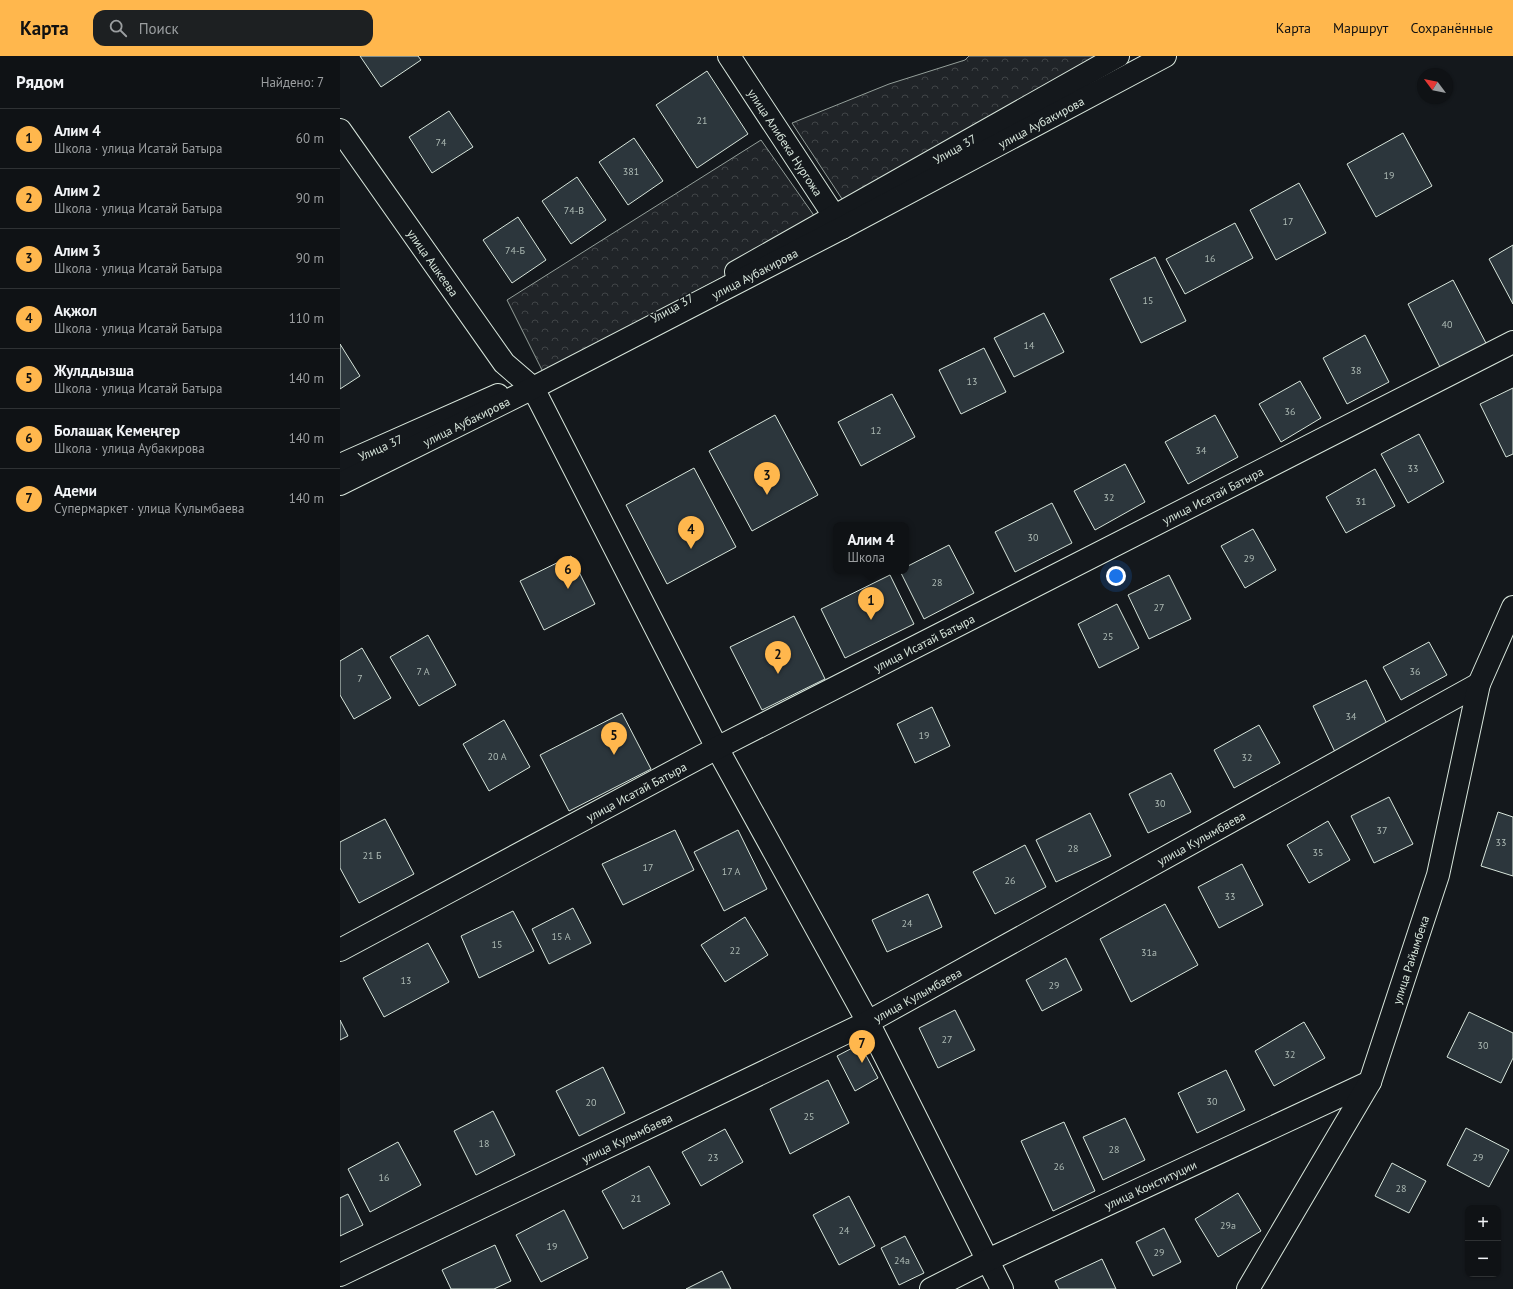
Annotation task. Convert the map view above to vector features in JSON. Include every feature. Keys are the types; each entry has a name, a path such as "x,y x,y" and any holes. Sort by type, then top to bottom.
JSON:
{"street":[{"name":"улица Алибека Нургожа","path":"729,56 842,228"},
{"name":"Улица 37","path":"340,465 594,352 1118,56"},
{"name":"улица Аубакирова","path":"340,484 533,388 842,228 1165,56"},
{"name":"улица Ашкеева","path":"340,130 504,363 533,388"},
{"name":"улица Исатай Батыра","path":"340,950 717,748 1513,342"},
{"path":"533,388 717,748 868,1022 1002,1289"},
{"name":"улица Райымбека","path":"1248,1289 1370,1082 1438,876 1479,684 1513,607"},
{"name":"улица Кулымбаева","path":"340,1275 868,1022 1479,684"},
{"name":"улица Конституции","path":"931,1289 988,1260 1370,1082"}],"green space":[{"path":"969,56 1118,56 848,208 792,123 889,84 965,60"},
{"path":"761,140 820,224 544,374 507,300"}],"building":[{"path":"360,56 418,56 421,60 381,87"},
{"path":"707,71 748,134 697,168 656,105"},
{"path":"449,111 473,147 432,173 409,137"},
{"path":"1403,133 1432,186 1376,217 1347,164"},
{"path":"634,138 663,181 628,205 599,162"},
{"path":"577,177 606,220 571,244 542,201"},
{"path":"1299,183 1326,233 1276,260 1250,210"},
{"path":"518,217 546,260 512,283 483,240"},
{"path":"1235,223 1253,258 1185,294 1166,259"},
{"path":"1513,245 1513,304 1489,259"},
{"path":"1155,257 1186,321 1141,343 1110,279"},
{"path":"1453,280 1487,345 1441,369 1408,304"},
{"path":"1044,313 1064,352 1014,377 994,338"},
{"path":"1365,335 1389,382 1347,404 1323,358"},
{"path":"340,344 360,376 340,389"},
{"path":"984,348 1006,392 961,414 939,370"},
{"path":"1300,381 1321,418 1281,442 1259,404"},
{"path":"1513,388 1513,454 1506,457 1480,404"},
{"path":"892,394 915,437 861,466 838,422"},
{"path":"775,415 818,495 752,531 709,451"},
{"path":"1215,415 1238,457 1188,484 1165,442"},
{"path":"1419,434 1444,482 1408,503 1381,454"},
{"path":"1125,464 1145,502 1095,530 1074,491"},
{"path":"694,468 736,547 667,584 626,505"},
{"path":"1375,469 1395,506 1346,533 1326,497"},
{"path":"1052,503 1072,543 1015,572 995,532"},
{"path":"1253,529 1276,570 1245,588 1221,546"},
{"path":"949,545 974,593 924,619 902,574 909,574 909,565"},
{"path":"571,556 595,604 544,630 520,581"},
{"path":"890,575 914,624 845,658 821,609"},
{"path":"1169,575 1191,619 1149,639 1128,595"},
{"path":"1117,604 1139,648 1099,668 1078,624"},
{"path":"794,616 825,679 762,710 730,647"},
{"path":"428,635 456,685 419,706 390,657"},
{"path":"1429,642 1447,675 1401,700 1383,667"},
{"path":"362,648 391,698 354,719 340,695 340,661"},
{"path":"1366,680 1388,726 1335,752 1313,706"},
{"path":"932,707 950,746 915,763 897,724"},
{"path":"622,713 651,769 569,811 540,755"},
{"path":"504,720 530,767 489,791 463,744"},
{"path":"1259,725 1280,763 1234,788 1214,750"},
{"path":"1171,773 1191,812 1148,833 1129,794"},
{"path":"1389,797 1413,844 1374,863 1351,816"},
{"path":"1498,812 1513,817 1513,876 1481,866"},
{"path":"1090,813 1111,856 1056,882 1036,840"},
{"path":"385,819 414,874 359,903 340,868 340,842"},
{"path":"1328,821 1350,860 1309,883 1287,845"},
{"path":"675,830 694,870 623,905 602,864"},
{"path":"738,830 767,889 724,911 694,852"},
{"path":"1025,845 1046,887 995,914 973,872"},
{"path":"1242,864 1263,905 1219,928 1198,887"},
{"path":"928,894 942,927 887,952 872,920"},
{"path":"1165,904 1198,965 1131,1002 1100,939"},
{"path":"573,908 591,943 549,964 532,929"},
{"path":"513,911 534,951 479,978 461,936"},
{"path":"745,917 768,955 725,982 701,945"},
{"path":"428,943 449,982 384,1017 363,978"},
{"path":"1066,958 1082,990 1042,1011 1026,980"},
{"path":"955,1010 975,1050 938,1068 919,1028"},
{"path":"1469,1012 1513,1033 1513,1058 1501,1083 1447,1057"},
{"path":"340,1020 348,1036 340,1040"},
{"path":"1304,1022 1325,1058 1274,1086 1255,1051"},
{"path":"860,1044 878,1078 855,1091 837,1056"},
{"path":"603,1067 625,1113 579,1136 556,1091"},
{"path":"1226,1070 1245,1110 1197,1133 1178,1093"},
{"path":"828,1080 849,1123 790,1154 770,1109"},
{"path":"493,1111 515,1155 476,1175 454,1131"},
{"path":"1125,1118 1145,1160 1103,1180 1083,1137"},
{"path":"1064,1122 1095,1191 1053,1211 1021,1141"},
{"path":"1466,1128 1509,1150 1489,1187 1447,1165"},
{"path":"725,1129 743,1162 701,1186 682,1152"},
{"path":"398,1142 421,1185 370,1212 348,1169"},
{"path":"1392,1163 1426,1181 1409,1213 1375,1196"},
{"path":"649,1166 670,1204 623,1229 602,1191"},
{"path":"1238,1193 1261,1231 1218,1257 1195,1219"},
{"path":"348,1194 363,1225 340,1236 340,1198"},
{"path":"849,1196 875,1246 839,1265 813,1215"},
{"path":"564,1210 588,1258 541,1282 516,1235"},
{"path":"1164,1228 1181,1262 1153,1276 1136,1242"},
{"path":"905,1236 924,1273 899,1285 881,1248"},
{"path":"495,1245 511,1281 494,1289 451,1289 442,1270"},
{"path":"1102,1259 1116,1289 1059,1289 1055,1281"},
{"path":"722,1271 731,1289 686,1289"}],"place":[{"name":"Алим 3","path":"767,495"},
{"name":"Ақжол","path":"691,549"},
{"name":"Болашақ Кемеңгер","path":"568,589"},
{"name":"Алим 4","path":"871,620"},
{"name":"Алим 2","path":"778,674"},
{"name":"Жулддызша","path":"614,755"},
{"name":"Адеми","path":"862,1063"}]}
